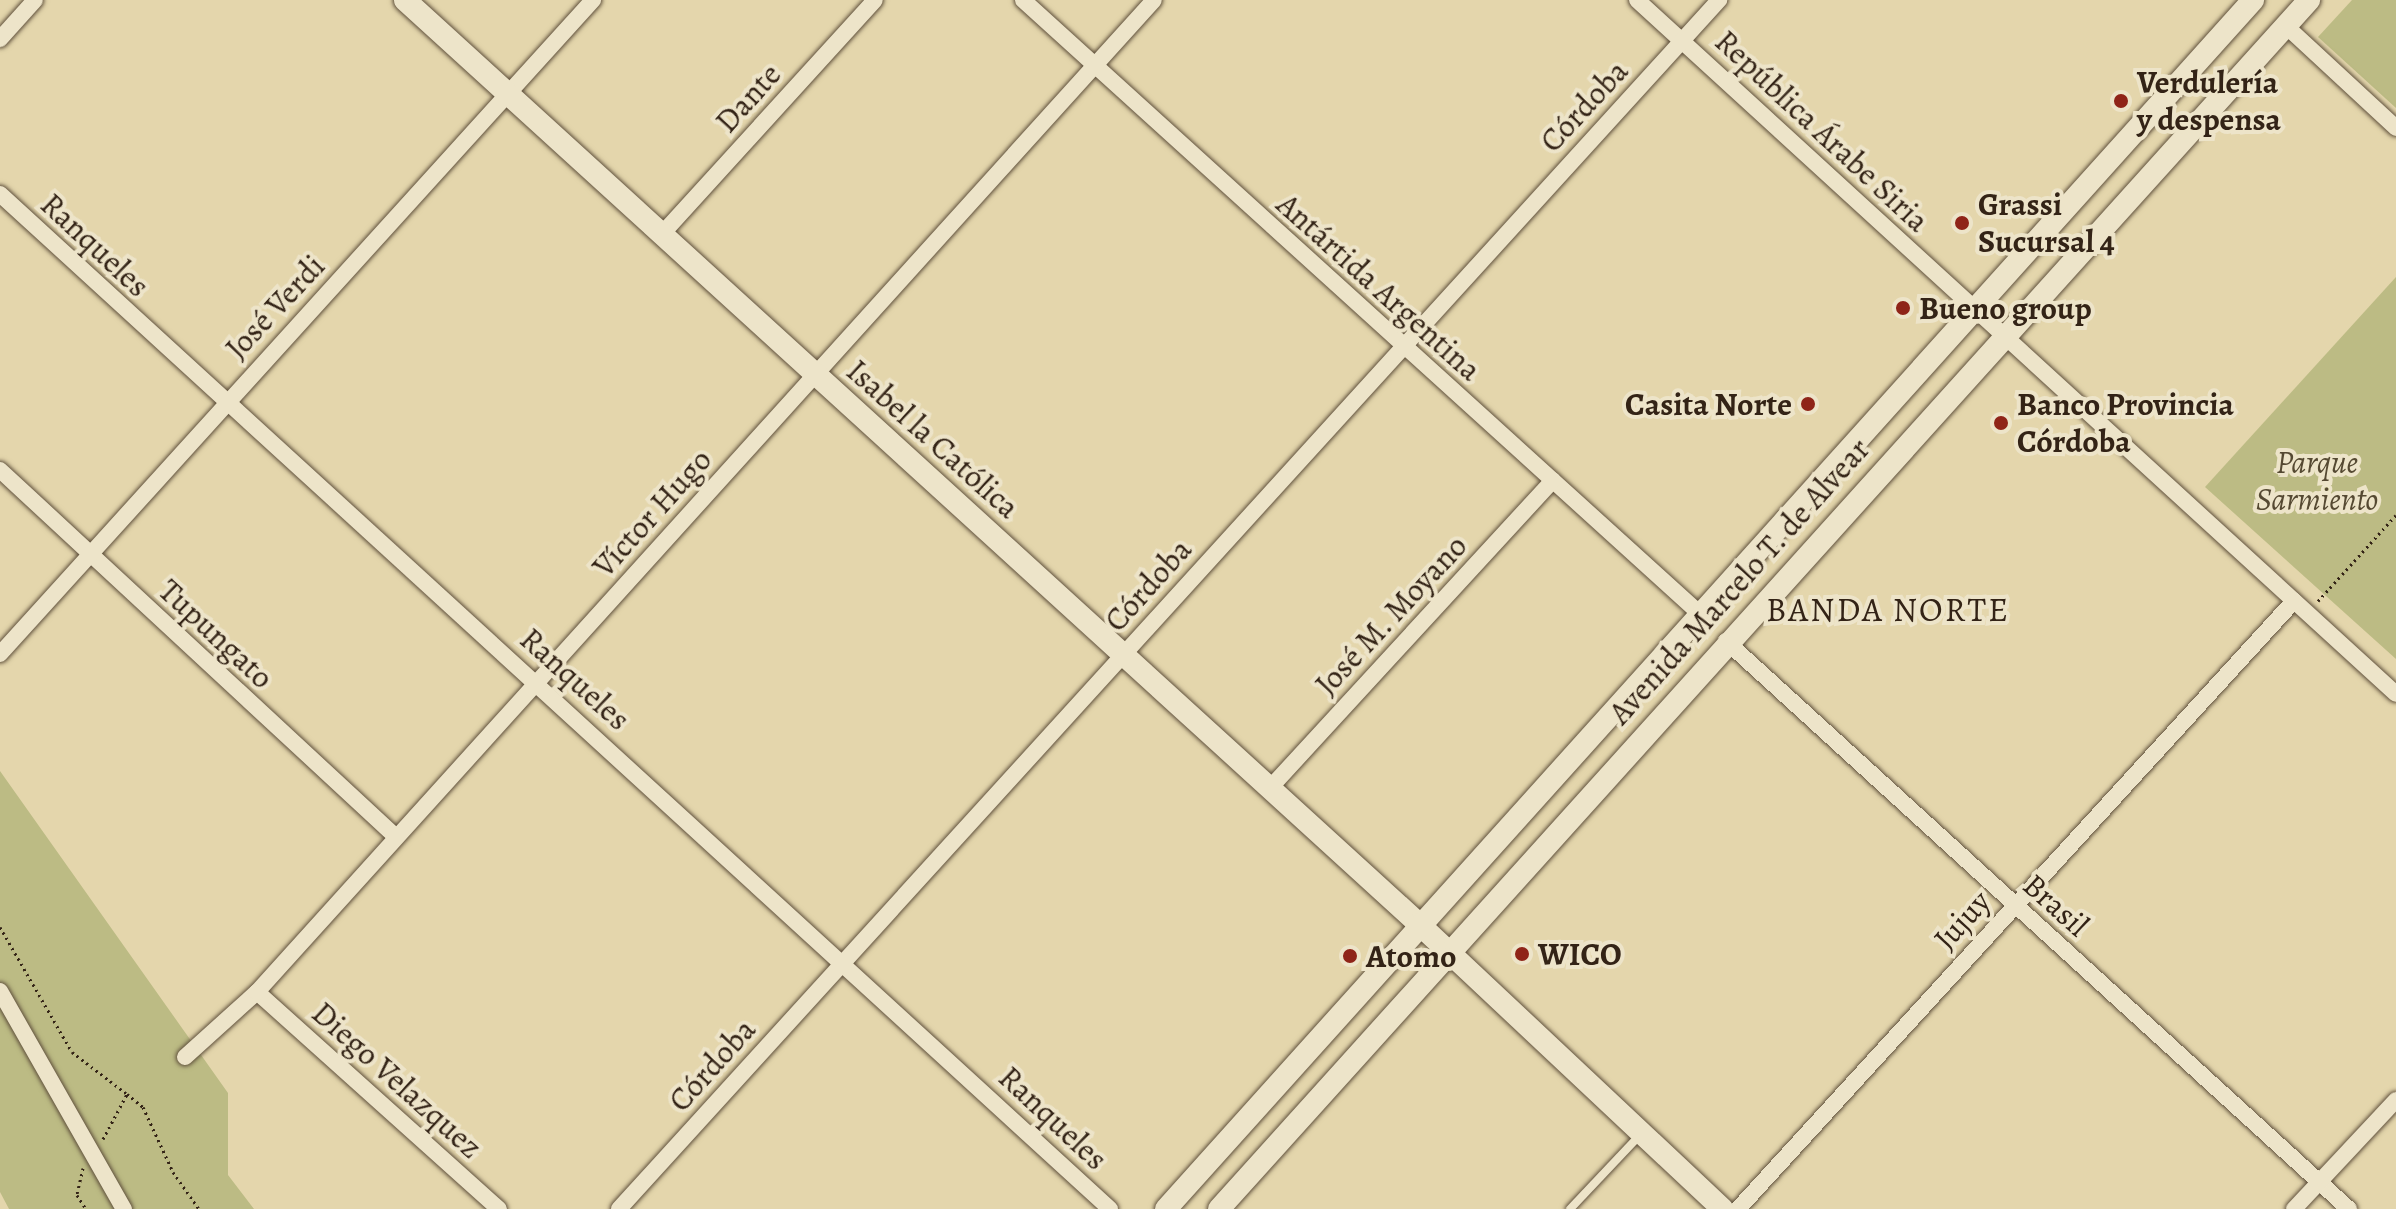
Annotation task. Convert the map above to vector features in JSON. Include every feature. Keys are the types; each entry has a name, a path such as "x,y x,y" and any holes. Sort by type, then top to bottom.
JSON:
{"main road":[{"name":"Isabel la Católica","path":"405,0 1419,924 1722,1209"},
{"name":"Avenida Marcelo T. de Alvear","path":"1166,1209 1419,924 2253,0"},
{"name":"Avenida Marcelo T. de Alvear","path":"1219,1209 1726,641 2309,0"}],"street":[{"path":"0,39 35,0"},
{"name":"José Verdi","path":"0,654 224,403 593,0"},
{"name":"Dante","path":"662,234 875,0"},
{"name":"Antártida Argentina","path":"1023,0 1400,346 1699,613"},
{"name":"Víctor Hugo","path":"185,1057 257,992 1154,0"},
{"name":"República Árabe Siria","path":"1637,0 2396,694"},
{"name":"Córdoba","path":"619,1209 1400,346 1719,0"},
{"path":"2286,26 2396,128"},
{"name":"Ranqueles","path":"0,194 224,403 537,681 1110,1209"},
{"name":"Tupungato","path":"0,470 88,555 395,836"},
{"name":"José M. Moyano","path":"1270,788 1553,480"},
{"name":"Jujuy","path":"1738,1209 2294,601"},
{"name":"Brasil","path":"1726,641 2349,1209"},
{"path":"0,991 124,1209"},
{"name":"Diego Velazquez","path":"257,992 499,1209"},
{"path":"2294,1209 2396,1100"}],"lane":[{"path":"1570,1209 1642,1133"}],"path":[{"path":"2307,613 2396,515"},
{"path":"0,927 72,1052 143,1107 173,1172 199,1209"},
{"path":"86,1209 77,1195 79,1174 94,1155 127,1094"}],"green space":[{"path":"2352,0 2396,0 2396,108 2318,37"},
{"name":"Parque Sarmiento","path":"2396,277 2396,659 2205,487"},
{"path":"0,771 228,1093 228,1175 254,1209 9,1209 0,1192"}],"place":[{"name":"Verdulería y despensa","path":"2121,101"},
{"name":"Grassi Sucursal 4","path":"1962,223"},
{"name":"Bueno group","path":"1903,308"},
{"name":"Casita Norte","path":"1808,404"},
{"name":"Banco Provincia Córdoba","path":"2001,423"},
{"name":"WICO","path":"1522,954"},
{"name":"Atomo","path":"1350,956"}],"district":[{"name":"BANDA NORTE","path":"1888,610"}]}
